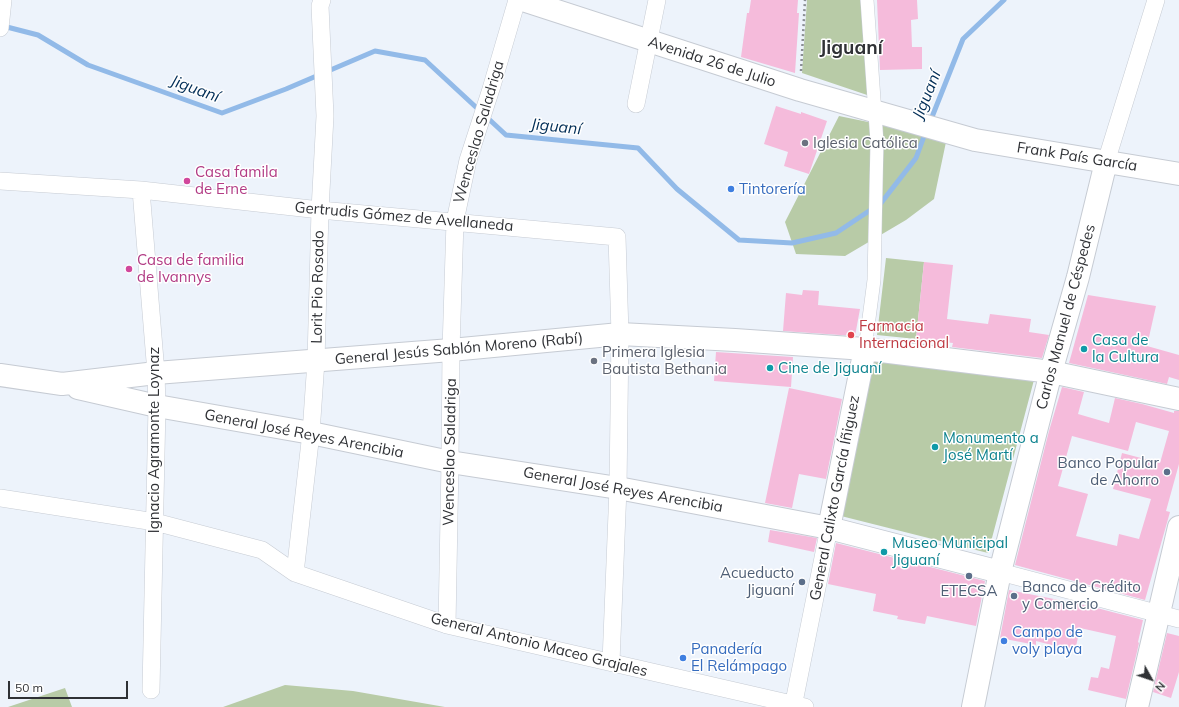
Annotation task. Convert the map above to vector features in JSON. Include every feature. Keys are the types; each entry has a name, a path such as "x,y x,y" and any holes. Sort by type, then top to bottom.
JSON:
{"street":[{"path":"0,28 3,0"},
{"name":"Wenceslao Saladriga","path":"447,625 451,350 455,221 468,160 491,89 517,0"},
{"name":"Avenida 26 de Julio","path":"524,0 800,90 903,119"},
{"path":"636,104 657,0"},
{"name":"General Calixto García Íñiguez","path":"797,706 829,528 865,350 874,280 877,142 867,0"},
{"name":"Carlos Manuel de Céspedes","path":"973,707 1000,572 1051,372 1078,277 1106,162 1156,0"},
{"name":"Lorit Pio Rosado","path":"295,573 311,434 316,361 320,210 325,116 321,3"},
{"name":"Frank País García","path":"903,119 975,140 1179,174"},
{"name":"Gertrudis Gómez de Avellaneda","path":"0,180 141,190 320,210 455,221 617,237 620,334"},
{"name":"Ignacio Agramonte Loynaz","path":"141,190 156,373 157,406 151,690"},
{"path":"612,662 618,488 620,334"},
{"name":"General Jesús Sablón Moreno (Rabí)","path":"0,374 62,384 156,373 451,350 620,334 735,340 865,350 1051,372 1179,399"},
{"name":"General José Reyes Arencibia","path":"62,384 157,406 311,434 450,462 618,488 829,528 1169,617"},
{"name":"General Antonio Maceo Grajales","path":"0,498 155,522 262,550 295,573 447,625 797,706"},
{"path":"1137,707 1169,617 1179,527"}],"path":[{"path":"800,90 804,0"}],"green space":[{"path":"807,0 863,0 873,97 802,73"},
{"path":"839,116 907,130 946,142 934,199 906,220 845,256 796,254 785,222"},
{"path":"886,258 924,262 916,339 877,335"},
{"path":"874,357 1034,380 988,553 841,516"},
{"path":"285,685 353,691 445,707 223,707"},
{"path":"65,688 72,707 8,707"}],"building":[{"path":"751,0 798,0 797,13 799,13 795,73 741,57 747,13 749,13"},
{"path":"877,0 917,0 918,19 911,20 912,47 922,47 922,69 880,70"},
{"path":"776,106 801,114 801,112 827,121 809,174 784,166 788,152 764,144"},
{"path":"924,262 953,265 947,319 988,324 990,314 1031,319 1029,332 1049,335 1042,358 952,347 953,343 916,339"},
{"path":"803,290 819,291 818,305 860,309 855,336 783,331 786,293 802,295"},
{"path":"1088,295 1156,306 1147,346 1179,355 1179,380 1169,377 1167,384 1069,363"},
{"path":"716,352 793,357 791,387 714,381"},
{"path":"1062,387 1084,392 1078,414 1109,423 1115,398 1174,413 1174,411 1179,411 1179,464 1166,511 1170,512 1145,600 1015,565 1049,431","holes":["1136,422 1169,431 1160,463 1122,453 1113,489 1151,499 1139,539 1119,534 1117,546 1076,536 1088,494 1058,486 1072,436 1128,451"]},
{"path":"789,388 842,399 826,479 799,474 792,508 765,503"},
{"path":"770,530 817,538 814,552 768,542"},
{"path":"836,543 985,581 976,626 927,616 925,624 897,619 898,616 873,611 876,594 828,584"},
{"path":"1009,590 1089,606 1143,620 1126,699 1088,690 1091,677 1098,678 1101,667 1109,669 1116,636 1080,628 1075,651 1036,641 1036,645 1000,638"},
{"path":"1167,633 1179,636 1179,672 1171,698 1153,692"}],"waterway":[{"name":"Jiguaní","path":"930,122 963,39 1004,0"},
{"name":"Jiguaní","path":"3,26 38,35 88,65 222,113 286,89 375,51 425,60 506,135 638,148 677,189 739,240 792,243 836,233 881,203 916,158 926,131"}],"place":[{"name":"Iglesia Católica","path":"805,143"},
{"name":"Casa famila de Erne","path":"187,181"},
{"name":"Tintorería","path":"731,189"},
{"name":"Casa de familia de Ivannys","path":"129,269"},
{"name":"Farmacia Internacional","path":"851,335"},
{"name":"Casa de la Cultura","path":"1084,349"},
{"name":"Primera Iglesia Bautista Bethania","path":"594,361"},
{"name":"Cine de Jiguaní","path":"770,368"},
{"name":"Monumento a José Martí","path":"935,447"},
{"name":"Banco Popular de Ahorro","path":"1167,472"},
{"name":"Museo Municipal Jiguaní","path":"884,552"},
{"name":"ETECSA","path":"969,576"},
{"name":"Acueducto Jiguaní","path":"802,582"},
{"name":"Banco de Crédito y Comercio","path":"1014,596"},
{"name":"Campo de voly playa","path":"1004,641"},
{"name":"Panadería El Relámpago","path":"683,658"}],"district":[{"name":"Jiguaní","path":"851,48"}]}
